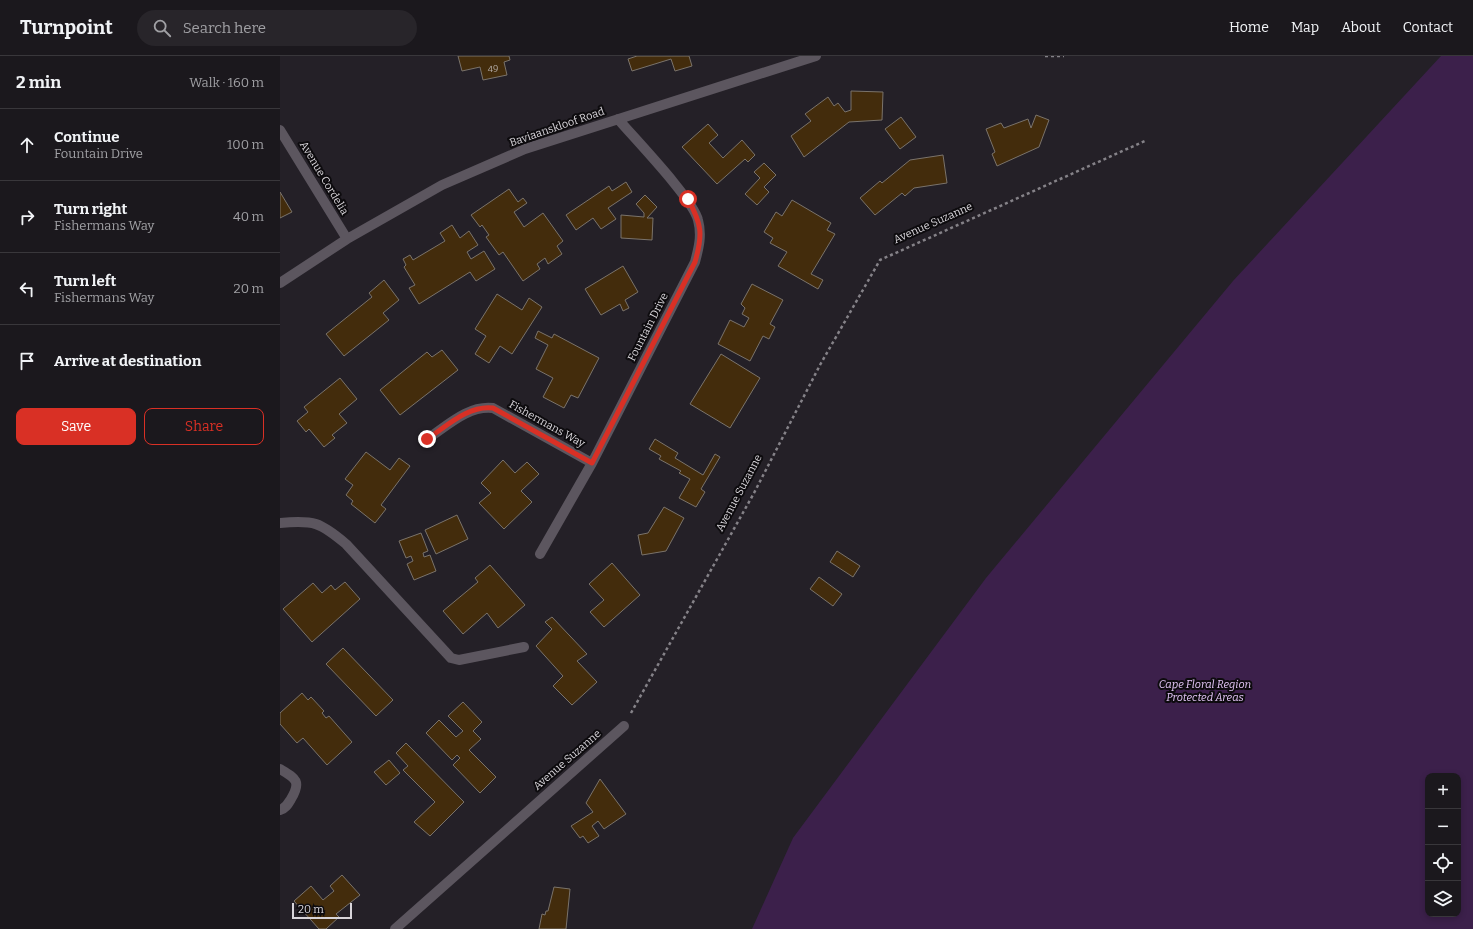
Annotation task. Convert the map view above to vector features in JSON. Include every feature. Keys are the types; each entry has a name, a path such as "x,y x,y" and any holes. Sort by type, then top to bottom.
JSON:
{"street":[{"name":"Baviaanskloof Road","path":"280,282 346,239 442,185 518,152 816,56"},
{"name":"Fountain Drive","path":"540,554 592,463 695,262 701,242 698,218 688,199 618,119"},
{"name":"Avenue Cordelia","path":"280,130 346,239"},
{"name":"Fishermans Way","path":"427,439 469,411 485,407 493,408 592,463"},
{"path":"280,523 300,521 316,523 327,528 346,544 451,658 459,660 524,647"},
{"name":"Avenue Suzanne","path":"395,929 624,726"},
{"path":"280,769 292,776 297,783 297,790 285,808 280,810"}],"path":[{"path":"1045,56 1064,56"},
{"name":"Avenue Suzanne","path":"624,726 754,493 820,365 880,260 1147,140"}],"green space":[{"name":"Cape Floral Region Protected Areas","path":"1441,56 1473,56 1473,929 752,929 793,838 986,578 1233,281"}],"building":[{"path":"458,56 509,56 510,60 504,62 507,75 483,80 480,67 462,71"},
{"path":"637,56 689,56 692,66 675,71 671,59 632,71 628,59"},
{"path":"851,91 883,92 882,120 849,122 804,157 791,136 811,121 805,114 828,97 834,106 838,103 845,112 851,110"},
{"path":"1036,115 1049,120 1039,147 997,166 992,154 995,152 986,129 1001,123 1004,128 1028,119 1031,128"},
{"path":"901,117 916,137 900,149 885,129"},
{"path":"708,124 718,135 709,143 723,158 742,140 755,155 748,162 745,159 717,184 682,147"},
{"path":"943,155 947,183 914,188 905,196 902,193 875,215 860,198 880,181 882,183 910,160"},
{"path":"764,163 776,175 764,187 769,192 757,205 745,194 760,178 754,172"},
{"path":"626,182 632,192 608,208 616,219 601,229 593,218 576,230 566,215 609,186 612,191"},
{"path":"509,189 518,202 523,198 527,203 514,212 524,227 543,213 563,241 557,246 562,254 548,264 545,258 537,264 540,269 523,281 503,252 499,255 486,237 489,235 482,225 480,227 471,215"},
{"path":"280,192 292,212 280,218"},
{"path":"645,195 657,207 647,218 653,218 652,240 621,238 621,215 644,217 644,213 636,204"},
{"path":"792,200 831,223 827,230 835,234 811,274 823,280 818,289 778,266 787,252 770,243 773,238 764,232 776,212 782,216"},
{"path":"452,225 460,238 469,231 478,245 467,252 471,259 484,251 495,269 476,281 470,272 419,304 409,288 415,285 404,267 406,265 403,259 410,255 413,260 445,241 440,233"},
{"path":"623,266 638,292 625,300 629,308 623,311 620,304 601,315 585,289"},
{"path":"384,280 399,300 383,313 389,320 344,356 326,334 372,297 369,293"},
{"path":"752,284 783,300 770,324 775,327 769,339 763,336 750,361 718,344 730,320 744,327 749,318 742,314 745,308 741,304"},
{"path":"497,294 522,310 529,298 542,307 512,354 500,346 489,363 475,354 486,336 475,329"},
{"path":"538,331 552,338 554,334 599,358 578,398 571,395 564,408 543,397 553,378 536,369 548,345 535,338"},
{"path":"442,350 458,370 400,415 380,390 427,352 432,357"},
{"path":"721,354 760,378 730,428 690,404"},
{"path":"340,378 357,399 339,414 347,423 332,435 335,438 324,447 309,429 306,432 297,421 308,412 304,407"},
{"path":"655,439 678,453 675,458 703,475 715,454 720,457 701,489 705,492 696,507 679,498 690,479 679,473 681,471 659,459 661,456 649,449"},
{"path":"366,452 390,470 399,458 410,466 381,505 386,509 375,523 351,504 353,501 346,495 353,485 345,479"},
{"path":"503,460 515,473 527,462 539,474 521,491 532,502 504,529 479,503 491,493 481,483"},
{"path":"664,507 684,518 666,551 642,555 638,535 648,533"},
{"path":"457,515 468,539 436,554 425,530"},
{"path":"421,533 428,551 423,553 424,557 430,555 436,571 414,580 407,564 413,561 411,556 406,558 399,541"},
{"path":"837,551 860,566 853,577 830,562"},
{"path":"612,563 640,595 604,627 590,612 604,600 589,584"},
{"path":"490,565 525,605 498,628 487,613 463,634 443,611 478,582 475,578"},
{"path":"819,577 842,594 833,606 810,589"},
{"path":"345,582 360,599 312,642 283,609 313,583 322,593 331,585 335,590"},
{"path":"552,617 587,654 577,661 597,682 572,705 553,686 563,676 536,646 552,629 545,622"},
{"path":"343,648 393,700 376,716 326,664"},
{"path":"302,693 308,700 311,697 324,711 322,713 326,718 329,716 352,742 327,765 303,738 297,743 280,724 280,713"},
{"path":"463,702 482,722 473,731 481,739 469,750 496,777 480,793 453,765 460,758 457,755 452,760 426,733 439,720 456,737 463,731 448,716"},
{"path":"406,743 464,802 430,836 414,822 435,802 403,770 408,766 396,753"},
{"path":"389,760 400,773 386,785 374,772"},
{"path":"600,779 626,814 604,829 598,821 592,826 599,836 588,843 583,836 580,838 571,826 593,812 586,803"},
{"path":"342,875 360,895 336,914 339,917 326,929 319,929 294,901 311,886 323,900 334,891 330,886"},
{"path":"554,887 570,889 566,929 539,929 542,914 545,915 546,911 548,911"}],"route":[{"path":"427,439 469,411 485,407 493,408 592,463 695,262 701,242 698,218 688,199"}]}
